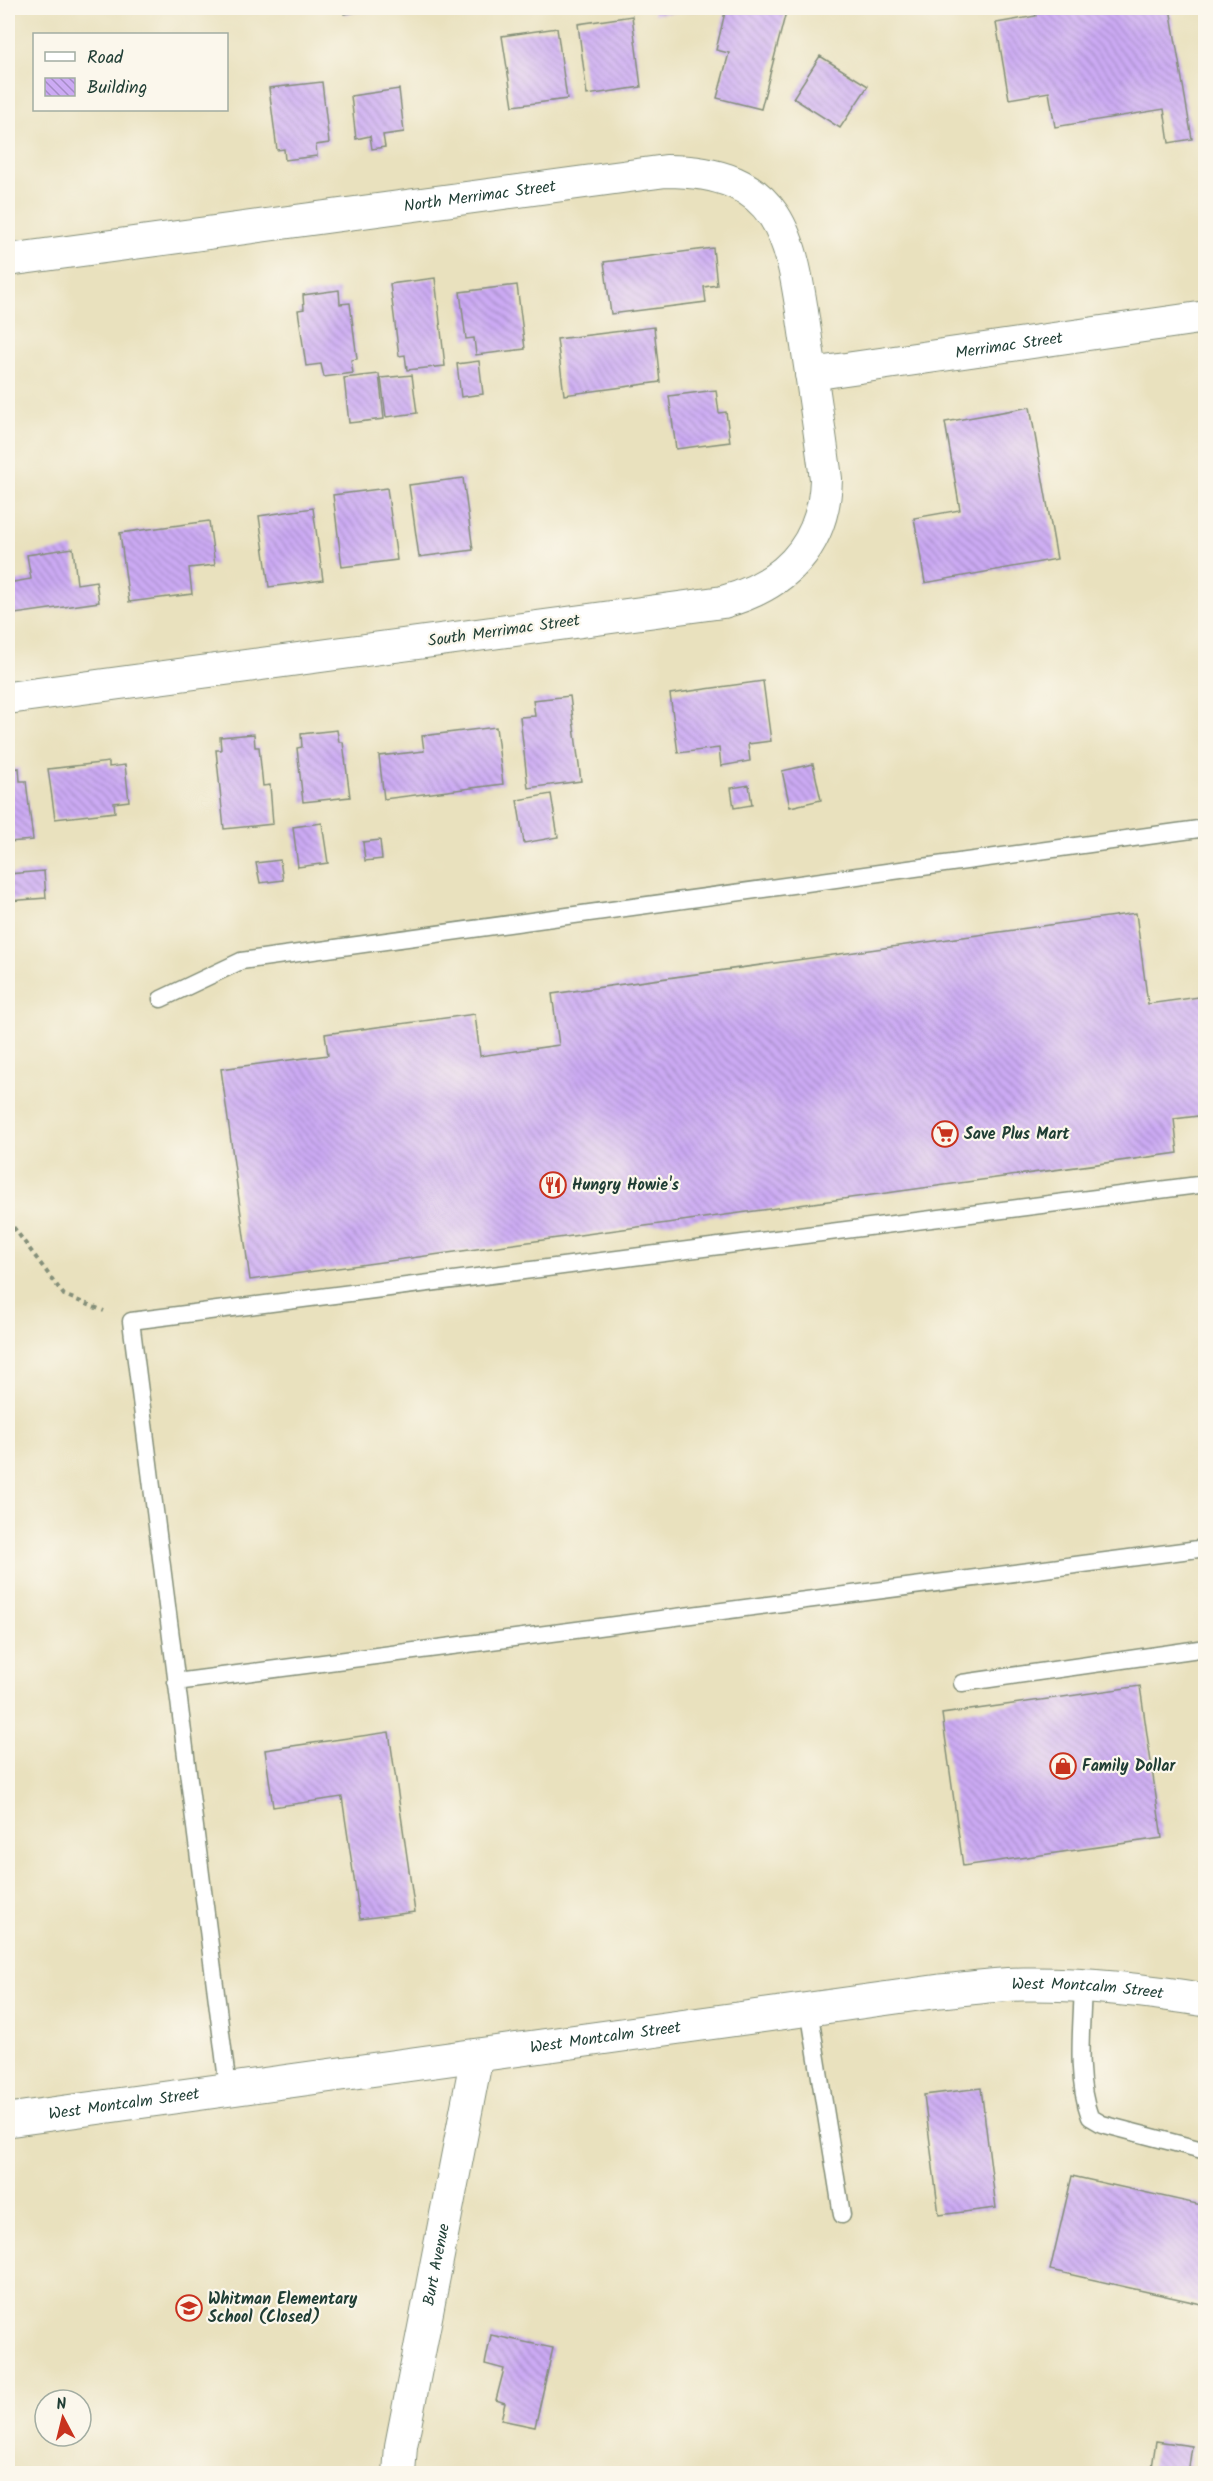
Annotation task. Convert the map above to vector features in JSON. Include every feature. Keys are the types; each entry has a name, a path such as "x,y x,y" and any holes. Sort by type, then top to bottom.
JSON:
{"main road":[{"name":"West Montcalm Street","path":"8,2120 809,2009 1020,1984 1083,1984 1138,1989 1206,2000"}],"street":[{"name":"North Merrimac Street","path":"8,260 666,171 702,173 728,181 754,195 781,225 796,268 811,374"},
{"name":"Merrimac Street","path":"811,374 1206,317"},
{"name":"South Merrimac Street","path":"8,698 723,602 742,597 771,583 784,573 808,545 821,516 826,479 811,374"},
{"name":"Burt Avenue","path":"399,2474 401,2446 477,2055"}],"lane":[{"path":"161,999 241,962 1206,828"},
{"path":"228,2088 131,1321 1206,1184"},
{"path":"177,1682 1206,1548"},
{"path":"962,1683 1206,1648"},
{"path":"1083,1984 1082,2070 1084,2100 1090,2118 1102,2124 1206,2151"},
{"path":"809,2009 842,2215"}],"path":[{"path":"8,1220 64,1295 131,1321"}],"building":[{"path":"343,8 363,8 363,11 344,14"},
{"path":"654,8 706,8 706,10 654,14"},
{"path":"726,8 787,8 761,109 717,98 729,53 716,50"},
{"path":"1034,8 1170,8 1192,139 1169,143 1164,109 1055,127 1049,92 1009,99 996,23 1036,16"},
{"path":"632,16 641,87 587,95 578,24"},
{"path":"557,28 567,99 513,106 502,36"},
{"path":"820,56 868,86 840,128 793,98"},
{"path":"322,82 329,143 316,145 317,156 285,160 284,149 277,150 269,88"},
{"path":"399,89 404,132 383,135 385,147 372,149 370,136 356,139 351,96"},
{"path":"713,248 717,285 704,287 706,302 611,314 604,262"},
{"path":"435,278 445,366 407,370 405,355 399,356 390,284"},
{"path":"517,285 525,349 476,355 474,338 466,339 460,292"},
{"path":"339,290 340,304 350,303 357,359 351,360 353,373 324,377 321,364 306,366 298,310 304,309 303,295"},
{"path":"654,327 660,382 564,395 557,339"},
{"path":"479,361 483,394 461,397 457,364"},
{"path":"379,374 384,419 349,423 344,378"},
{"path":"412,375 417,413 386,417 381,378"},
{"path":"716,390 719,413 726,412 730,442 676,449 669,396"},
{"path":"1030,407 1057,559 925,583 914,518 960,510 945,422"},
{"path":"463,478 473,550 419,557 409,485"},
{"path":"387,488 397,560 342,567 333,495"},
{"path":"313,508 323,580 269,587 259,516"},
{"path":"209,521 215,565 189,568 192,594 129,602 120,533"},
{"path":"73,548 77,584 96,581 99,602 8,615 8,583 31,579 27,555"},
{"path":"763,681 771,741 748,744 750,761 721,766 719,748 678,753 670,694"},
{"path":"570,696 581,781 528,788 520,717 535,716 533,700"},
{"path":"496,727 503,784 384,799 379,756 424,751 422,736"},
{"path":"337,730 339,742 343,742 350,797 303,802 297,748 302,747 301,734"},
{"path":"254,734 255,747 259,747 263,786 270,785 273,824 224,829 216,750 221,750 220,737"},
{"path":"109,762 109,767 125,765 129,801 114,803 115,812 55,819 48,769"},
{"path":"813,764 821,800 790,807 782,771"},
{"path":"19,768 20,781 26,781 33,840 8,842 8,770"},
{"path":"749,785 752,805 734,808 731,788"},
{"path":"551,794 558,837 524,843 517,800"},
{"path":"322,823 328,863 298,867 293,827"},
{"path":"380,840 382,859 365,861 363,842"},
{"path":"280,860 283,880 260,883 256,863"},
{"path":"44,871 46,898 8,901 8,874"},
{"path":"1136,913 1148,1004 1206,996 1206,1115 1174,1119 1178,1153 250,1280 221,1069 328,1055 325,1034 475,1014 480,1056 559,1045 552,994"},
{"path":"1140,1686 1162,1838 963,1866 942,1714"},
{"path":"389,1732 415,1912 360,1919 342,1797 273,1807 265,1750"},
{"path":"981,2088 996,2208 939,2215 924,2095"},
{"path":"1072,2176 1206,2206 1206,2305 1050,2270"},
{"path":"491,2335 553,2348 535,2427 501,2420 505,2403 496,2400 504,2369 485,2364"},
{"path":"1156,2441 1192,2446 1188,2474 1151,2474"}],"place":[{"name":"Save Plus Mart","path":"945,1134"},
{"name":"Hungry Howie's","path":"553,1185"},
{"name":"Family Dollar","path":"1063,1766"},
{"name":"Whitman Elementary School (Closed)","path":"189,2308"}]}
